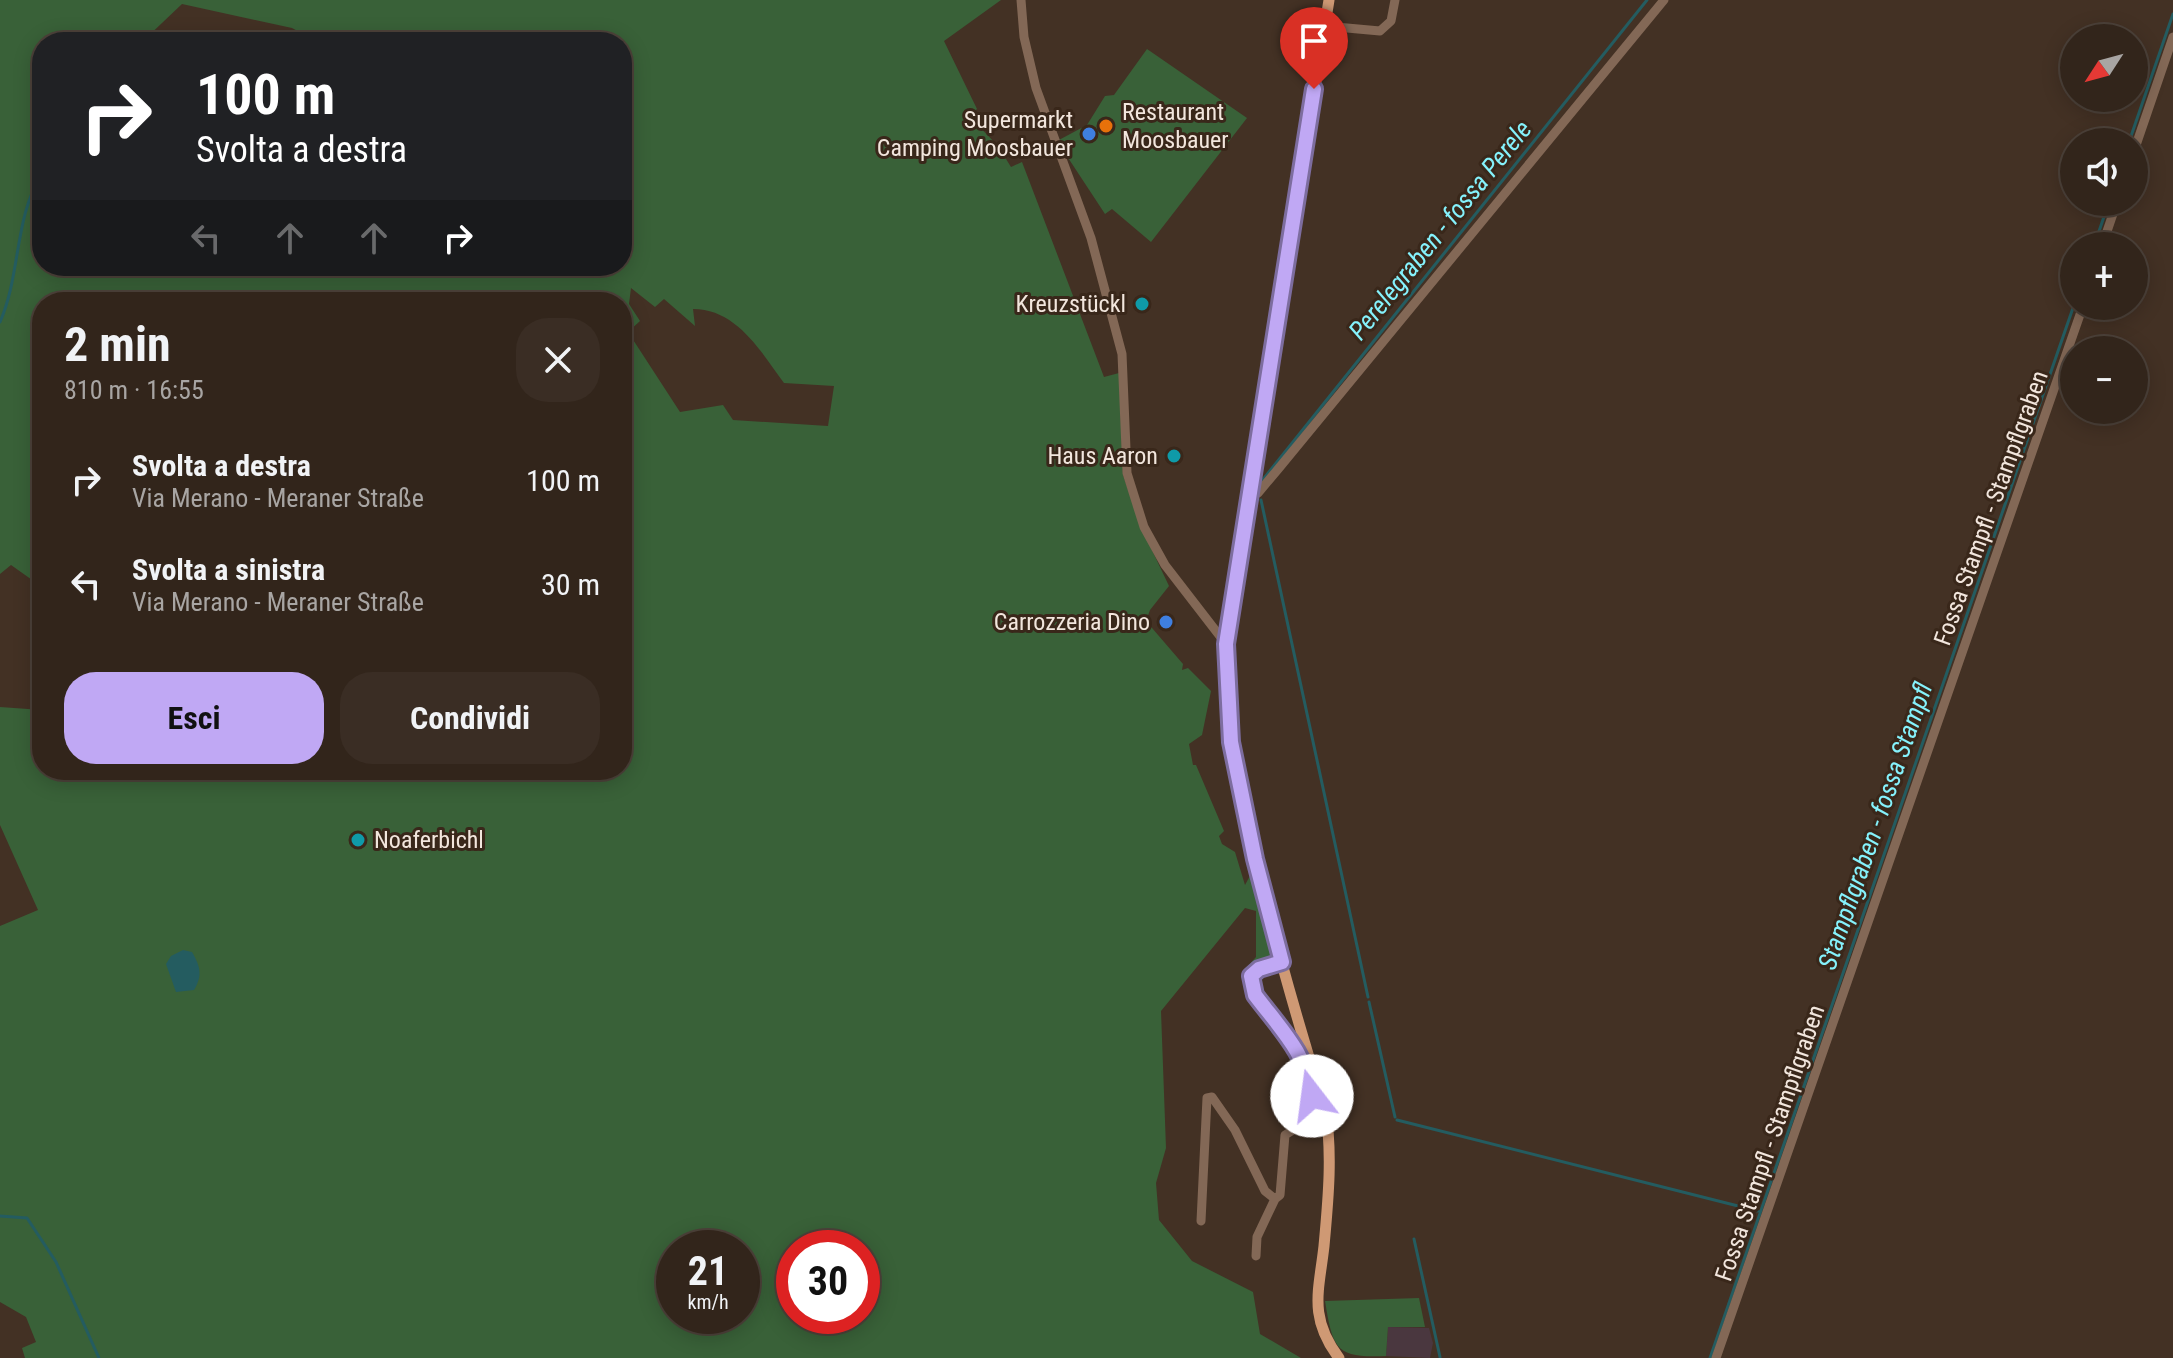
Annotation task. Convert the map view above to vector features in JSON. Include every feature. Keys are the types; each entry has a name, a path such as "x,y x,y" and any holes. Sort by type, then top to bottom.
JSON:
{"main road":[{"path":"1329,0 1226,644 1231,742 1255,859 1295,1018 1327,1116 1326,1211 1317,1310 1322,1330 1339,1358"}],"street":[{"path":"1021,0 1024,37 1036,88 1091,238 1119,338 1126,391 1127,473 1144,527 1165,565 1226,644"},
{"path":"1325,26 1380,31 1391,21 1395,0"},
{"path":"1249,491 1258,493 1265,485 1664,0"},
{"path":"2142,128 2173,37"},
{"name":"Fossa Stampfl - Stampflgraben","path":"1716,1358 2078,320"},
{"path":"1256,1256 1257,1237 1275,1199 1280,1195 1285,1135 1307,1123 1313,1112 1305,1065 1255,995 1251,984 1251,976 1259,969 1282,962"},
{"path":"1201,1221 1204,1102 1207,1098 1212,1097 1235,1130 1265,1191 1275,1199"}],"shaded area":[{"path":"1388,1327 1429,1328 1433,1343 1430,1358 1386,1356"}],"green space":[{"path":"0,0 1001,0 944,41 977,109 969,116 998,146 1011,167 1022,162 1104,377 1119,373 1123,475 1141,527 1169,586 1150,610 1146,621 1183,664 1182,670 1188,668 1211,691 1202,735 1189,744 1193,765 1196,765 1224,831 1219,836 1222,844 1235,852 1245,885 1251,874 1272,950 1268,961 1250,969 1247,967 1256,957 1256,911 1245,908 1161,1011 1166,1148 1156,1183 1159,1220 1192,1261 1253,1292 1260,1334 1301,1358 25,1358 22,1348 36,1342 26,1317 0,1302 0,926 38,910 0,825 0,707 32,709 32,780 632,780 632,338 680,412 723,405 733,420 828,426 834,386 784,383 757,346 723,316 693,309 695,326 664,299 655,307 631,288 630,292 32,292 32,580 11,565 0,574"},
{"path":"1147,49 1247,118 1151,242 1112,209 1105,214 1057,141 1087,125 1105,96 1114,95"},
{"path":"632,309 640,321 632,328"},
{"path":"1419,1298 1425,1327 1388,1327 1386,1356 1347,1353 1335,1341 1325,1301"}],"water":[{"path":"183,950 192,952 199,966 199,975 194,990 176,992 166,964 171,956"}],"waterway":[{"name":"Perelegraben - fossa Perele","path":"1261,482 1647,0"},
{"name":"Stampflgraben - fossa Stampfl","path":"2134,128 2173,14"},
{"path":"0,322 7,304 32,193"},
{"name":"Stampflgraben - fossa Stampfl","path":"2099,232 2104,216"},
{"name":"Stampflgraben - fossa Stampfl","path":"1710,1358 2069,320"},
{"path":"1261,500 1368,997"},
{"path":"1369,1002 1395,1117"},
{"path":"1397,1120 1758,1211"},
{"path":"0,1216 27,1218 56,1262 99,1358"},
{"path":"1414,1239 1440,1357"}],"place":[{"name":"Restaurant Moosbauer","path":"1106,126"},
{"name":"Supermarkt Camping Moosbauer","path":"1089,134"},
{"name":"Kreuzstückl","path":"1142,304"},
{"name":"Haus Aaron","path":"1174,456"},
{"name":"Carrozzeria Dino","path":"1166,622"},
{"name":"Noaferbichl","path":"358,840"}],"route":[{"path":"1312,1096 1310,1079 1300,1055 1255,995 1251,984 1251,976 1259,969 1282,962 1255,859 1234,759 1226,707 1225,672 1237,570 1314,89"}]}
